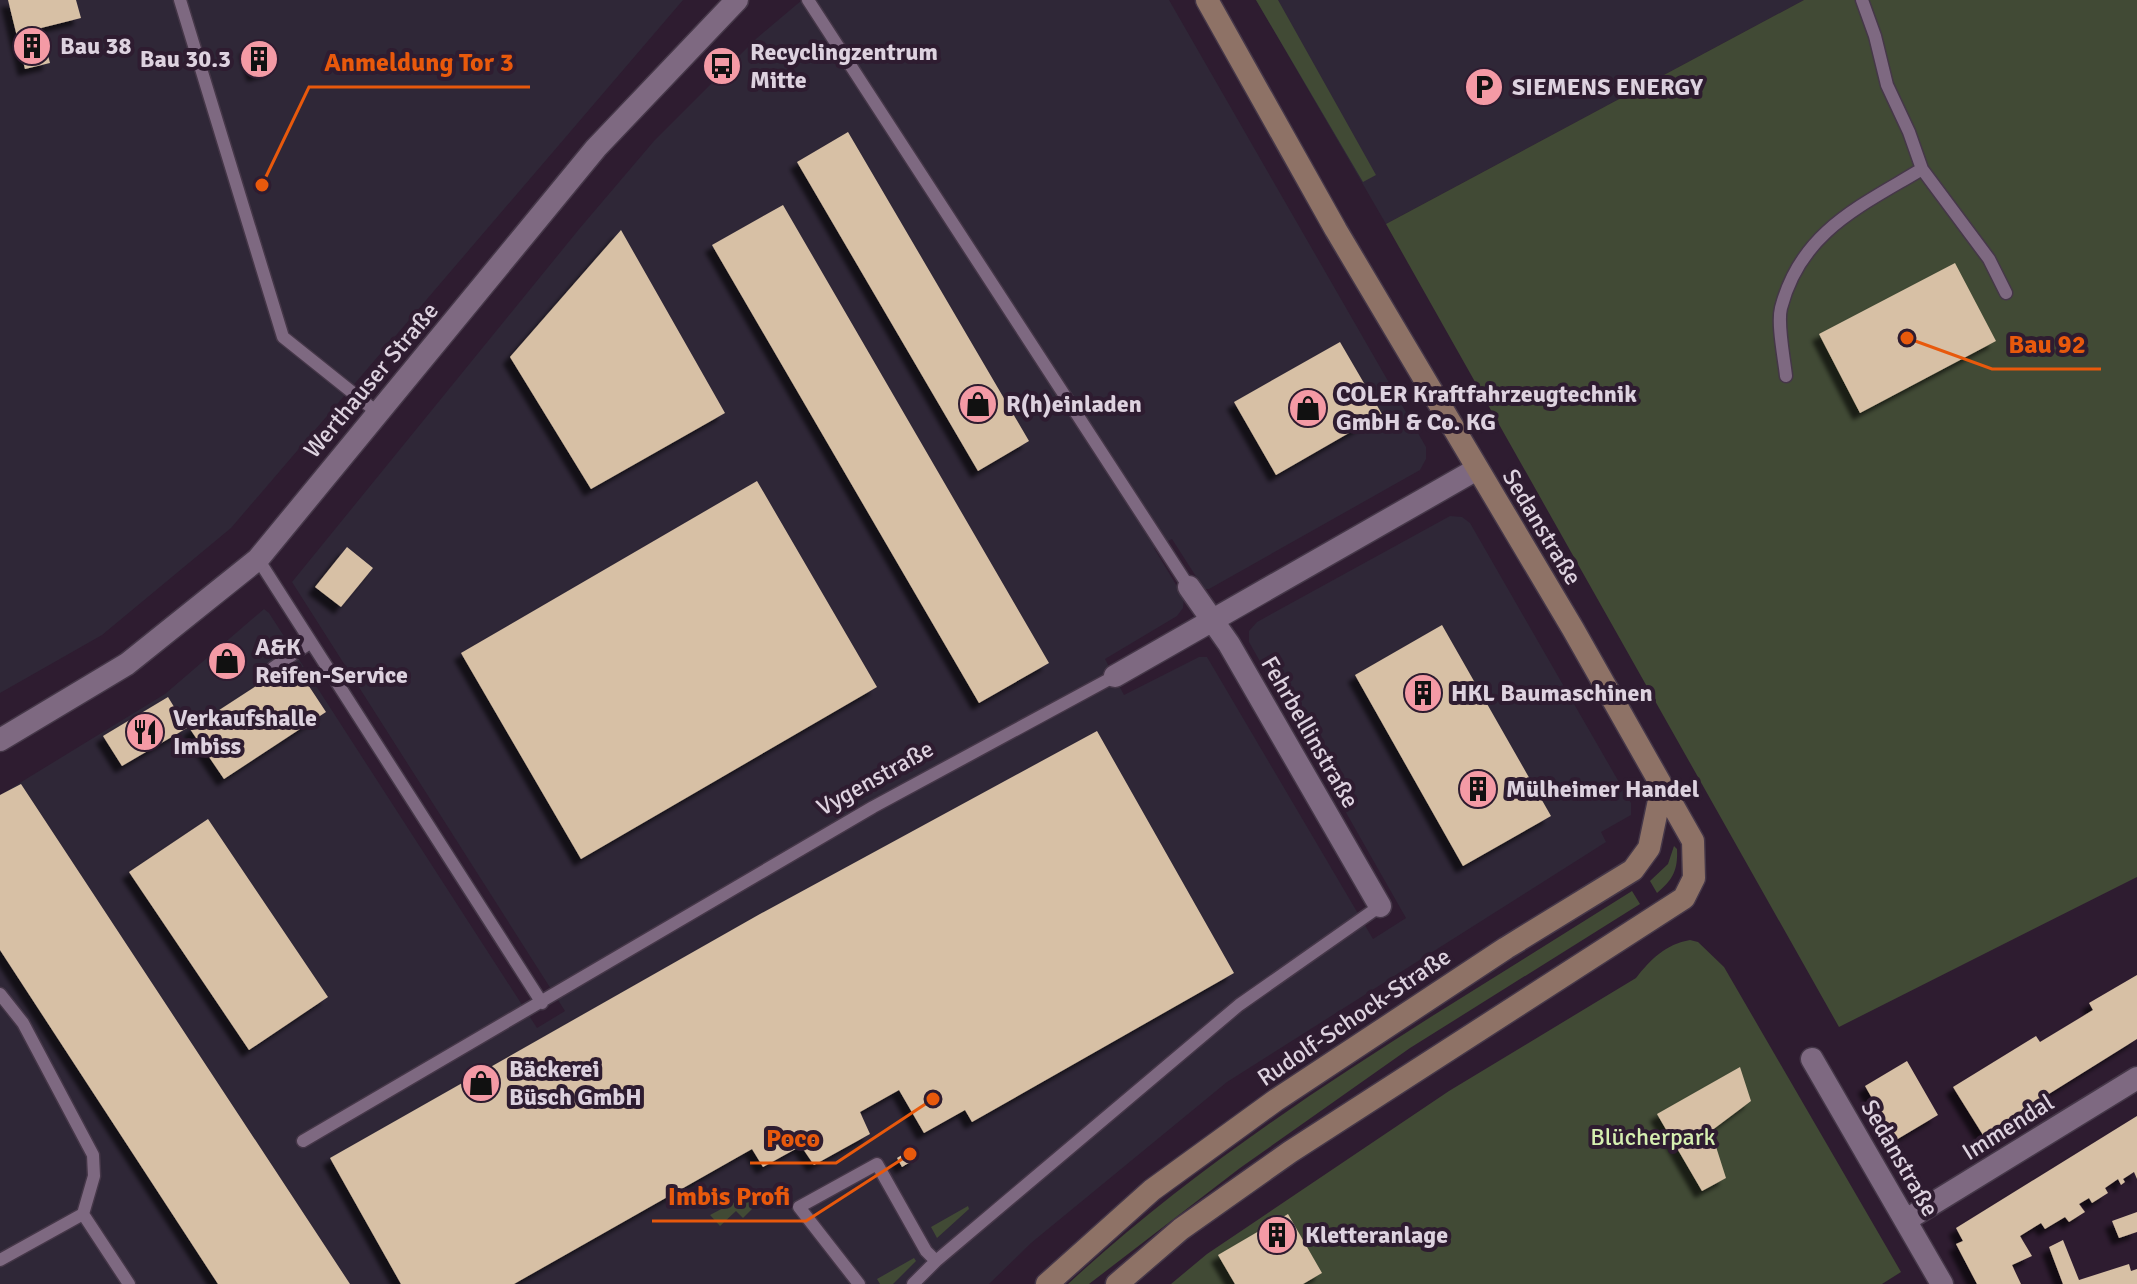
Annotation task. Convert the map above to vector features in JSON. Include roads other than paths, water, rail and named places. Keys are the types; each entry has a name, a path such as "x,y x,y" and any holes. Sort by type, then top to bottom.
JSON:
{"main road":[{"name":"Sedanstraße","path":"1117,1284 1181,1229 1290,1152 1684,898 1694,878 1693,841 1336,230 1207,0"},
{"name":"Rudolf-Schock-Straße","path":"1047,1284 1152,1190 1276,1100 1494,956 1633,870 1649,848 1662,786"}],"street":[{"name":"Werthauser Straße","path":"0,740 127,664 258,559 596,148 737,0"},
{"name":"Vygenstraße","path":"1115,676 1477,469"},
{"name":"Fehrbellinstraße","path":"1189,587 1229,644 1380,906"},
{"name":"Sedanstraße","path":"1812,1059 1942,1284"},
{"name":"Immendal","path":"1906,1220 2137,1078"}],"lane":[{"path":"180,0 283,337 378,413"},
{"path":"808,0 1189,587"},
{"path":"1862,0 1887,85 1922,169 1989,259 2006,293"},
{"path":"1786,376 1780,310 1802,258 1830,226 1922,169"},
{"path":"258,559 542,1003"},
{"path":"273,668 311,642"},
{"name":"Vygenstraße","path":"303,1141 873,807 1115,676"},
{"path":"913,1284 936,1261 1239,1005 1380,906"},
{"path":"0,994 23,1023 93,1155 94,1176 83,1214 0,1260"},
{"path":"859,1284 799,1207 877,1164 926,1251 936,1261"},
{"path":"83,1214 129,1284"}],"place":[{"name":"Bau 38","path":"32,46"},
{"name":"Bau 30.3","path":"259,59"},
{"name":"Recyclingzentrum Mitte","path":"722,66"},
{"name":"SIEMENS ENERGY","path":"1484,87"},
{"name":"Anmeldung Tor 3","path":"262,185"},
{"name":"Bau 92","path":"1907,338"},
{"name":"R(h)einladen","path":"978,404"},
{"name":"COLER Kraftfahrzeugtechnik GmbH & Co. KG","path":"1308,408"},
{"name":"A&K Reifen-Service","path":"227,661"},
{"name":"HKL Baumaschinen","path":"1423,693"},
{"name":"Verkaufshalle Imbiss","path":"145,732"},
{"name":"Mülheimer Handel","path":"1478,789"},
{"name":"Bäckerei Büsch GmbH","path":"481,1083"},
{"name":"Poco","path":"933,1099"},
{"name":"Imbis Profi","path":"910,1154"},
{"name":"Kletteranlage","path":"1277,1235"}],"park label":[{"name":"Blücherpark","path":"1653,1137"}]}
